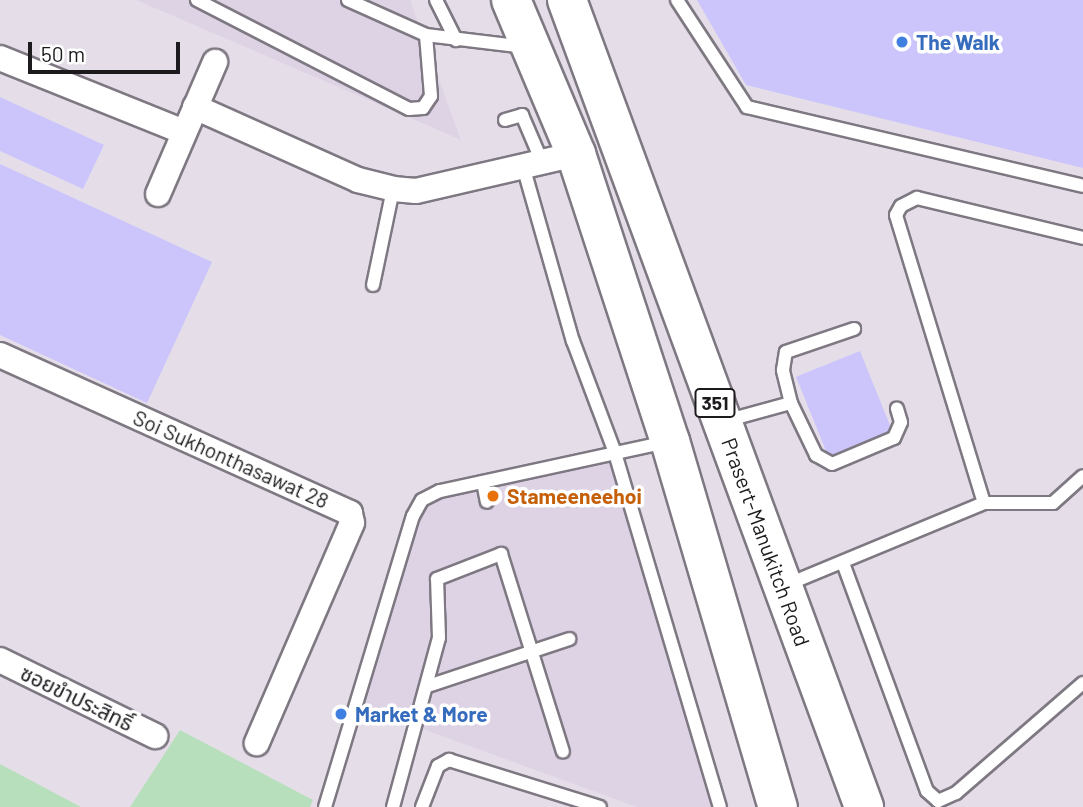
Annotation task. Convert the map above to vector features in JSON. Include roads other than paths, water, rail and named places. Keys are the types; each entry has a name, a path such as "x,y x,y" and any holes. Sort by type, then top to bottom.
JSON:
{"main road":[{"name":"351","path":"511,0 532,47 547,160 670,441 778,807"},
{"name":"Prasert-Manukitch Road","path":"566,0 644,201 864,807"}],"street":[{"path":"0,58 184,132"},
{"path":"158,194 215,62"},
{"path":"195,107 358,180 393,189 416,191 547,160"},
{"name":"Soi Sukhonthasawat 28","path":"0,355 350,513 352,523 257,743"},
{"name":"ซอยขำประสิทธิ์","path":"0,660 155,736"}],"lane":[{"path":"197,0 409,109 423,108 430,96 426,35"},
{"path":"348,0 426,35 532,47"},
{"path":"436,0 456,40"},
{"path":"677,0 747,107 1083,186"},
{"path":"505,120 522,115 547,160 573,341 615,453 720,807"},
{"path":"373,285 393,189"},
{"path":"984,503 896,215 901,206 917,198 1083,237"},
{"path":"854,329 786,352 783,370 790,403 816,455 832,464 894,438 901,422 897,409"},
{"path":"722,422 790,403"},
{"path":"325,807 413,516 422,500 440,491 670,441"},
{"path":"783,587 984,503 1053,503 1083,476"},
{"path":"483,481 487,502"},
{"path":"393,807 428,686 441,626 437,579 499,549 563,752"},
{"path":"843,563 927,792 938,801 956,793 1083,682"},
{"path":"428,686 569,639"},
{"path":"422,807 438,766 449,760 600,807"}],"place":[{"name":"The Walk","path":"902,42"},
{"name":"Stameeneehoi","path":"493,496"},
{"name":"Market & More","path":"341,714"}]}
